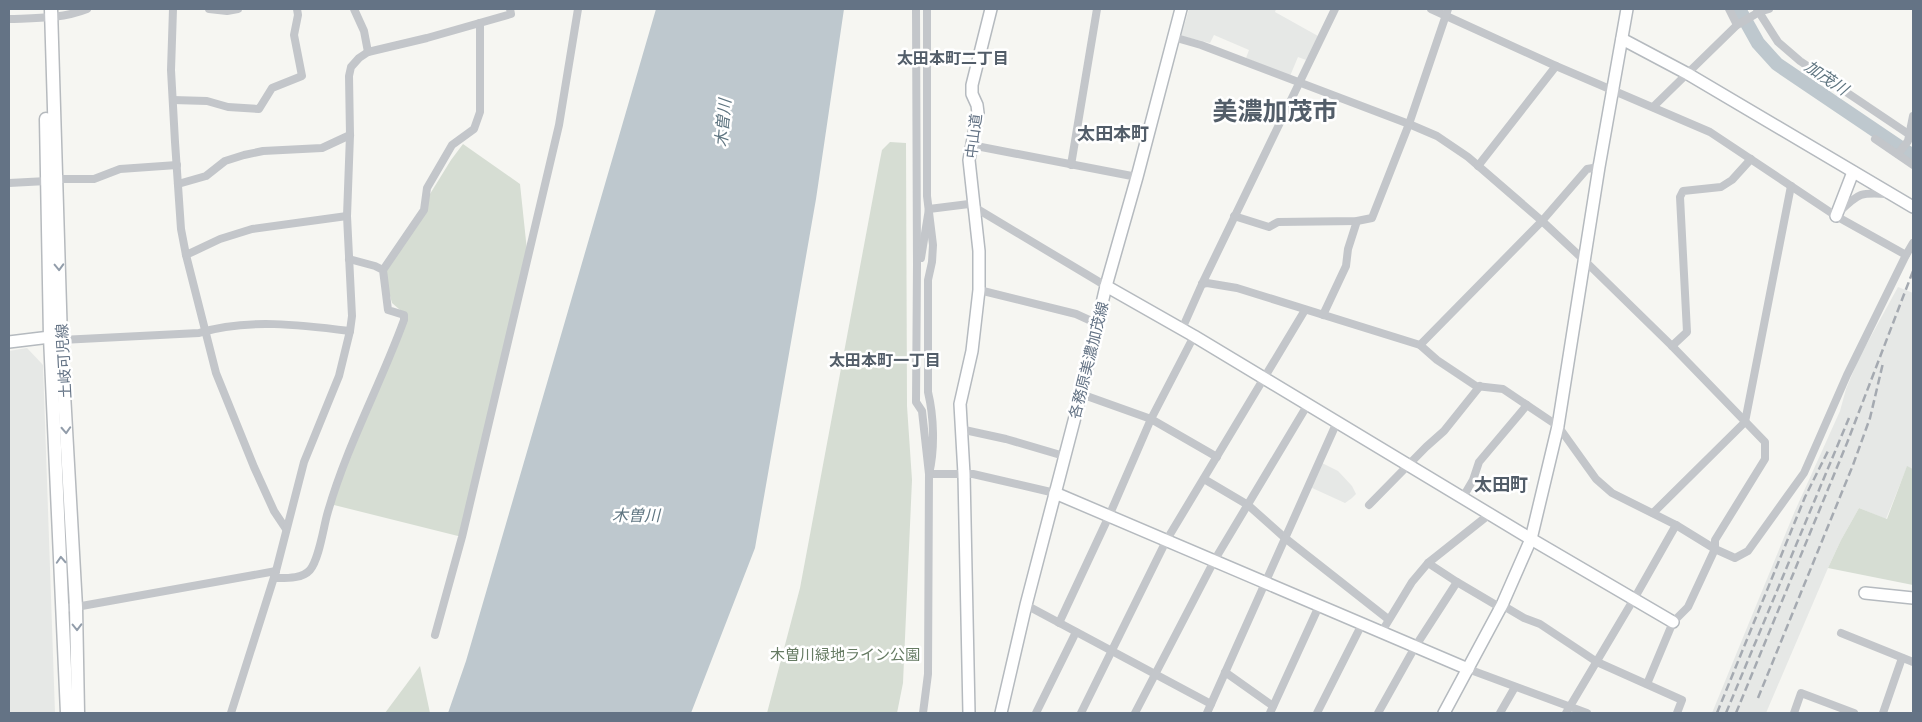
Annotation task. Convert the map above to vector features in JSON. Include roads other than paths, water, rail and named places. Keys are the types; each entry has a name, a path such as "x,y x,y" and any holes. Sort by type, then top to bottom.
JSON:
{"main road":[{"name":"土岐可児線","path":"47,13 56,339 70,607 78,713"},
{"name":"土岐可児線","path":"67,713 70,607"}],"street":[{"path":"9,19 47,13 76,13 87,9"},
{"path":"173,9 171,52 173,100 181,229 186,255 216,373 274,511 286,530"},
{"path":"209,9 227,12 238,9"},
{"path":"173,100 207,101 228,107 259,109 272,88 302,76 294,35 298,15 297,9"},
{"path":"354,9 364,31 368,52"},
{"path":"231,713 275,575 304,462 339,376 350,331 352,316 347,216 350,135 349,76 351,67 368,52 511,14 510,9"},
{"path":"435,634 462,537 559,125 578,9"},
{"path":"916,9 916,402 922,411 929,474 928,674 923,713"},
{"path":"927,9 927,196 933,245 928,280 928,392 932,407 932,462 929,474"},
{"name":"中山道","path":"969,713 964,474 960,404 972,351 979,290 979,251 970,168 978,112 972,94 972,85 991,9"},
{"path":"1071,165 1097,9"},
{"name":"各務原美濃加茂線","path":"1002,713 1026,605 1081,394 1106,286 1137,178 1181,9"},
{"path":"1182,329 1234,216 1335,9"},
{"path":"1431,9 1447,12 1556,66 1710,132 1836,216 1906,255"},
{"path":"1444,713 1501,606 1532,539 1558,426 1599,167 1627,9"},
{"path":"1729,9 1737,25"},
{"path":"1653,107 1737,25 1758,11 1769,9"},
{"path":"1758,11 1778,42 1800,61 1909,138"},
{"path":"1234,216 1269,226 1278,222 1357,221 1372,218 1409,124 1447,12"},
{"path":"70,607 275,575 288,578 302,575 310,570 315,561 330,504 350,446 404,320 404,315 388,310 383,270 424,210 428,188 452,145 474,129 480,112 480,23"},
{"path":"1173,38 1201,45 1437,136 1478,166 1542,221 1672,346 1765,442 1765,459 1715,540 1715,549 1688,607 1673,622 1647,684"},
{"path":"1622,39 1688,74 1913,207"},
{"path":"1478,166 1556,66"},
{"path":"1899,153 1909,138 1913,116"},
{"path":"178,184 206,176 225,161 244,155 263,150 322,148 350,135"},
{"path":"1876,139 1899,153 1913,165"},
{"path":"972,145 1137,178"},
{"path":"1672,346 1687,332 1680,197 1683,191 1721,187 1732,180 1751,159"},
{"path":"9,183 94,179 120,169 177,165"},
{"path":"1420,345 1542,221 1587,169 1599,167"},
{"path":"1836,216 1853,172"},
{"path":"1653,513 1745,422 1791,186"},
{"path":"1836,216 1855,197 1871,193 1889,194"},
{"path":"929,209 969,204 1673,622"},
{"path":"917,264 920,259 929,209"},
{"path":"186,255 220,239 252,229 347,216"},
{"path":"1323,315 1346,266 1348,249 1357,221"},
{"path":"1202,284 1207,283 1237,288 1420,345 1437,360 1476,386 1503,388 1558,426 1596,479 1612,493 1676,525 1715,549 1735,558 1748,551 1804,473 1847,375 1913,243"},
{"path":"349,259 376,266 383,270"},
{"path":"979,290 1076,314 1098,324"},
{"path":"1081,713 1166,541 1305,310"},
{"path":"9,342 199,333 264,324 293,324 350,331"},
{"path":"1059,622 1109,516 1151,419 1194,336"},
{"path":"1370,505 1444,431 1480,386"},
{"path":"1081,394 1151,419 1217,457"},
{"path":"1135,713 1214,561 1308,404"},
{"path":"1463,497 1473,480 1478,462 1527,405"},
{"path":"1207,713 1337,422"},
{"path":"960,429 1006,439 1064,456"},
{"path":"929,474 973,474 1055,493 1468,669 1568,710 1587,713"},
{"path":"1204,479 1248,505 1285,538 1388,619"},
{"path":"1381,633 1412,582 1428,563 1491,514"},
{"path":"1568,710 1676,525"},
{"path":"1428,563 1457,582 1501,606 1540,624 1596,662 1682,700 1676,713"},
{"path":"1378,713 1415,647 1457,582"},
{"path":"1864,593 1913,598"},
{"path":"1026,605 1210,704"},
{"path":"1225,672 1272,710 1319,606"},
{"path":"1317,713 1362,624"},
{"path":"1036,713 1076,632"},
{"path":"1841,632 1913,662"},
{"path":"1883,713 1902,658"},
{"path":"1500,713 1515,687"},
{"path":"1794,713 1801,693 1854,713"}],"water":[{"name":"木曽川","path":"656,9 844,9 816,199 755,548 691,713 448,713 466,661"}],"waterway":[{"name":"加茂川","path":"1739,9 1758,43 1777,64 1913,156"}],"railway":[{"path":"1736,713 1847,443 1913,271"},
{"path":"1758,698 1853,465 1870,418 1883,363"},
{"path":"1726,713 1849,418"},
{"path":"1717,713 1805,497 1828,451"}],"district":[{"name":"太田本町二丁目","path":"953,57"},
{"name":"美濃加茂市","path":"1275,110"},
{"name":"太田本町","path":"1113,133"},
{"name":"太田本町一丁目","path":"885,359"},
{"name":"太田町","path":"1501,484"}],"park label":[{"name":"木曽川緑地ライン公園","path":"845,654"}]}
